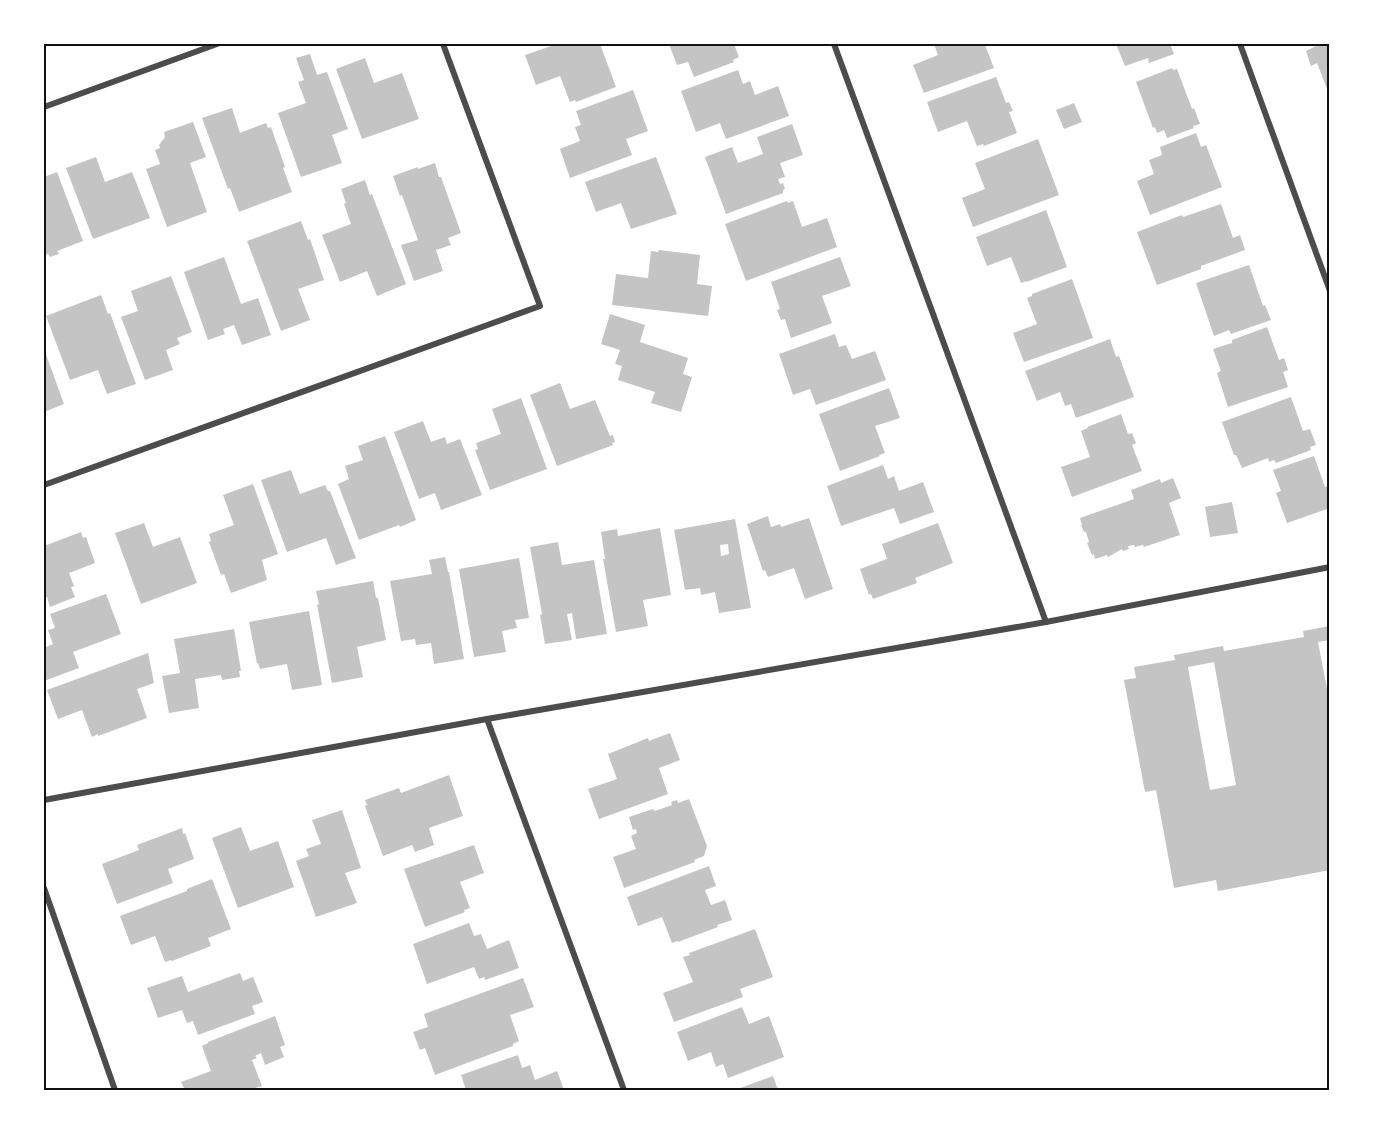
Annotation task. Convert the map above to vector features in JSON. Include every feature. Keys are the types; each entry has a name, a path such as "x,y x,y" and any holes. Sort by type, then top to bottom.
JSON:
{"street":[{"path":"44,107 217,44"},
{"path":"44,485 540,306 443,44"},
{"path":"834,44 1046,622"},
{"path":"1240,44 1329,291"},
{"path":"44,800 487,719 1046,622 1329,567"},
{"path":"487,719 624,1090"},
{"path":"44,888 115,1090"}],"building":[{"path":"557,44 600,44 616,87 576,102 575,100 570,102 560,76 536,85 525,55"},
{"path":"669,44 734,44 739,57 733,60 734,62 694,77 688,62 677,65"},
{"path":"934,44 990,44 985,45 994,68 924,93 913,65 938,55"},
{"path":"1116,44 1170,44 1174,54 1149,63 1148,58 1125,66"},
{"path":"1320,44 1330,44 1329,94 1317,63 1311,66 1306,51"},
{"path":"310,54 317,75 327,72 348,129 332,135 342,163 301,177 278,113 306,103 298,82 304,80 296,58"},
{"path":"365,58 374,83 402,73 419,119 362,139 336,69"},
{"path":"1172,68 1177,69 1200,124 1167,138 1164,130 1157,133 1155,127 1153,128 1136,82"},
{"path":"738,70 743,84 750,81 755,95 778,86 789,116 726,139 720,123 696,132 681,91"},
{"path":"996,77 1006,103 1009,102 1013,111 1009,112 1017,133 984,146 983,144 977,146 967,121 938,132 927,102"},
{"path":"633,90 648,131 626,139 632,155 570,178 560,149 580,141 575,127 581,125 576,111"},
{"path":"1074,103 1082,122 1064,129 1056,110"},
{"path":"232,108 240,133 266,123 268,128 271,127 292,192 239,212 230,188 228,189 202,118"},
{"path":"193,122 206,157 190,163 207,212 167,227 146,169 160,164 155,150 160,148 159,145 165,137 164,132"},
{"path":"792,124 803,155 780,163 785,177 778,179 780,184 783,183 785,189 783,193 726,214 705,157 732,147 738,163 763,154 757,137"},
{"path":"1196,133 1201,147 1206,145 1222,187 1150,215 1137,181 1154,174 1149,160 1162,155 1160,147"},
{"path":"1038,139 1059,195 973,227 962,198 985,189 975,163"},
{"path":"96,157 105,182 132,172 150,218 93,239 66,168"},
{"path":"656,157 677,214 631,229 621,203 596,212 585,182"},
{"path":"435,163 461,233 448,238 451,245 436,250 443,271 414,281 401,245 418,240 393,176"},
{"path":"57,172 83,241 57,251 59,254 50,257 48,254 44,255 44,177"},
{"path":"365,180 406,284 377,296 367,271 340,282 322,235 351,224 341,189"},
{"path":"787,201 788,203 793,201 802,227 827,218 837,247 746,281 725,224"},
{"path":"1221,204 1233,238 1240,235 1245,250 1157,285 1137,232 1182,215 1183,217"},
{"path":"1046,210 1067,267 1021,283 1011,257 987,266 976,237"},
{"path":"301,221 308,240 310,239 324,280 298,289 310,320 281,331 247,241"},
{"path":"659,250 700,255 697,284 712,286 708,316 612,305 616,274 648,278 651,251 658,252"},
{"path":"224,257 241,304 258,298 271,335 242,345 234,325 223,329 225,334 208,340 184,272"},
{"path":"840,257 851,286 822,296 832,323 791,338 785,319 781,320 777,310 780,309 771,282"},
{"path":"1249,265 1263,306 1265,305 1271,320 1231,334 1229,330 1214,336 1196,283"},
{"path":"171,276 192,332 177,338 180,344 166,350 173,370 145,380 121,317 138,311 131,291"},
{"path":"1072,279 1093,338 1024,362 1013,333 1037,324 1027,298"},
{"path":"101,295 136,384 107,394 98,370 70,380 46,316"},
{"path":"610,314 645,325 640,342 688,358 683,374 692,377 681,412 651,403 655,392 618,380 622,366 615,364 620,350 601,344"},
{"path":"1267,327 1279,360 1284,358 1288,370 1283,372 1288,387 1228,407 1217,373 1221,371 1213,349"},
{"path":"835,334 839,347 846,345 852,359 875,351 886,380 816,405 810,389 793,395 779,354"},
{"path":"1110,339 1116,357 1119,356 1134,397 1076,418 1071,404 1065,406 1060,392 1037,401 1025,371"},
{"path":"44,349 64,404 44,412"},
{"path":"560,383 570,409 595,400 610,436 613,435 615,442 612,443 613,445 557,466 530,395"},
{"path":"889,388 900,418 875,426 885,453 840,471 819,414"},
{"path":"1291,397 1303,431 1310,429 1316,445 1310,447 1311,450 1276,463 1274,460 1269,462 1268,458 1242,468 1234,455 1222,422"},
{"path":"521,398 547,469 490,490 475,450 478,449 476,443 501,434 492,409"},
{"path":"1121,414 1128,434 1132,433 1136,443 1132,445 1142,471 1072,497 1061,467 1090,457 1081,431"},
{"path":"423,421 431,442 445,437 447,444 460,439 482,495 441,510 435,493 419,499 394,432"},
{"path":"385,436 416,520 359,540 338,484 349,479 345,466 363,460 358,446"},
{"path":"1314,456 1325,487 1330,486 1330,508 1287,523 1276,493 1281,491 1273,470"},
{"path":"883,465 888,479 894,476 899,491 923,482 934,512 900,524 894,508 841,526 827,486"},
{"path":"291,470 300,494 325,485 330,491 356,558 336,565 326,538 287,552 261,480"},
{"path":"1173,478 1181,498 1169,503 1180,535 1144,547 1143,545 1128,546 1129,549 1123,551 1122,549 1108,557 1107,555 1095,559 1087,543 1089,542 1080,518 1134,499 1131,490 1160,479 1161,483"},
{"path":"253,484 278,554 262,560 267,580 231,593 224,574 221,575 209,542 211,541 209,534 234,525 223,495"},
{"path":"1232,502 1238,533 1210,537 1205,507"},
{"path":"768,516 771,527 780,524 781,527 809,518 833,589 805,599 794,568 768,577 765,570 763,571 747,524"},
{"path":"735,519 751,608 719,613 715,592 701,595 700,588 685,590 674,530","holes":["728,544 729,554 721,556 720,545"]},
{"path":"144,523 153,547 180,537 197,583 141,604 115,533"},
{"path":"938,523 953,563 915,578 917,583 873,599 871,594 869,595 860,569 887,559 882,544"},
{"path":"660,528 671,595 643,600 648,626 616,632 603,559 605,559 601,532 617,529 618,536"},
{"path":"81,532 83,538 86,537 95,563 69,573 75,597 50,607 47,597 44,598 44,546"},
{"path":"558,542 562,565 594,560 607,634 576,639 572,613 567,614 572,640 545,644 530,547"},
{"path":"445,557 464,659 434,664 431,643 416,645 415,639 401,641 390,581 432,574 429,560"},
{"path":"519,558 529,618 515,620 517,628 502,631 506,652 474,657 459,569"},
{"path":"373,581 386,640 357,647 363,677 332,683 316,591"},
{"path":"106,594 121,634 73,652 79,668 44,681 44,648 53,644 48,630 55,628 50,614"},
{"path":"309,611 322,685 292,690 287,664 260,669 249,622"},
{"path":"1330,626 1330,640 1318,642 1330,704 1330,870 1218,891 1216,880 1174,888 1156,790 1145,792 1124,680 1136,678 1134,667 1175,660 1174,655 1223,646 1224,651 1304,637 1303,631","holes":["1214,662 1236,785 1210,790 1188,667"]},
{"path":"234,629 240,677 222,680 221,675 195,679 199,708 169,713 162,676 180,673 174,639"},
{"path":"148,653 154,683 137,689 147,718 92,737 82,710 58,719 47,690"},
{"path":"670,733 680,760 659,768 668,794 599,819 588,789 617,779 608,754 648,738 649,741"},
{"path":"449,775 463,816 429,828 434,845 415,852 412,845 383,856 365,806 367,805 365,800 399,788 401,793"},
{"path":"689,799 707,846 704,856 694,860 695,862 624,888 613,857 636,849 631,836 637,833 636,829 633,830 629,817 672,805 671,802 677,800 678,803"},
{"path":"342,810 361,868 345,873 357,903 316,917 296,861 309,856 306,849 321,844 312,820"},
{"path":"241,827 250,851 278,841 294,887 238,908 212,838"},
{"path":"182,828 194,859 168,869 173,883 117,904 102,864 139,850 137,845"},
{"path":"474,845 484,873 460,882 470,908 425,927 404,869"},
{"path":"709,866 716,886 705,890 711,905 725,900 732,920 672,943 662,917 638,926 627,897"},
{"path":"212,879 231,929 208,938 211,946 165,962 155,936 131,945 120,916 187,891 187,889"},
{"path":"469,923 474,936 481,934 487,949 509,940 519,968 485,980 484,977 479,979 474,967 427,984 413,944"},
{"path":"755,929 773,977 740,989 743,997 674,1022 663,993 693,982 683,957"},
{"path":"240,973 243,981 253,977 263,1002 252,1006 255,1014 198,1035 193,1021 187,1023 182,1010 158,1018 147,988 182,976 188,992"},
{"path":"523,978 534,1007 510,1015 519,1041 513,1046 435,1075 425,1048 420,1050 413,1032 428,1027 424,1014"},
{"path":"742,1007 749,1024 769,1016 784,1057 728,1078 723,1064 716,1067 711,1052 688,1061 677,1032"},
{"path":"275,1016 285,1045 280,1047 284,1057 265,1065 261,1053 255,1056 257,1058 252,1060 262,1086 248,1090 185,1090 181,1082 211,1071 202,1046"},
{"path":"518,1055 522,1068 530,1065 535,1080 557,1071 564,1090 466,1090 461,1075"},
{"path":"773,1076 778,1090 735,1090"}]}
